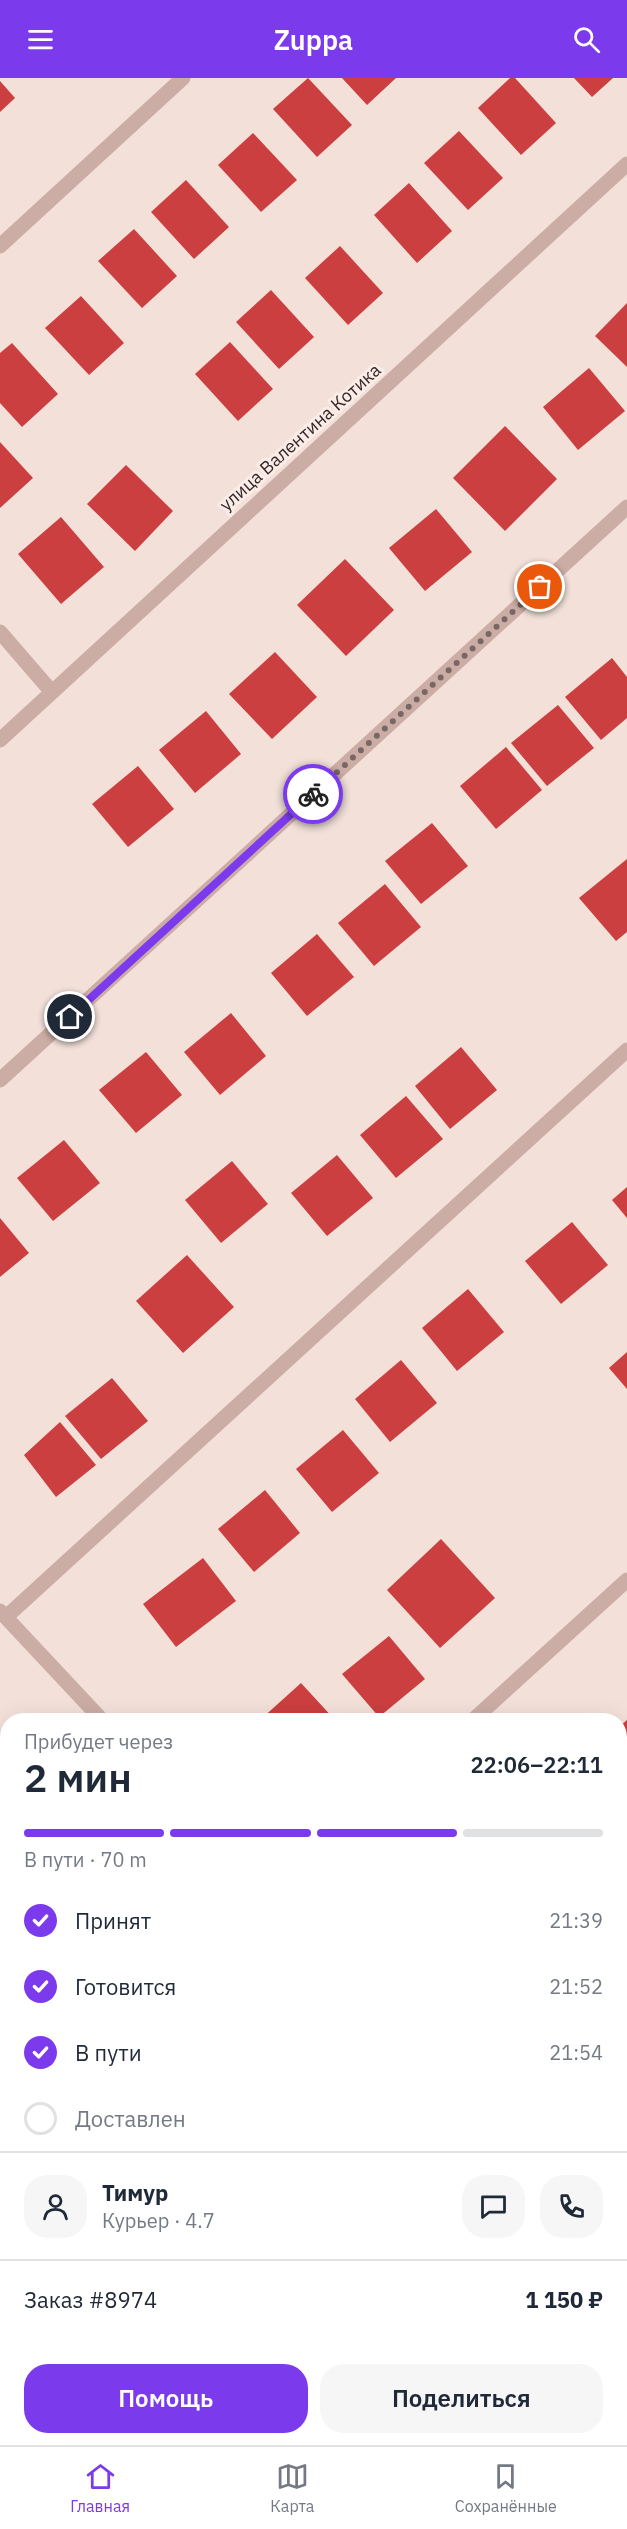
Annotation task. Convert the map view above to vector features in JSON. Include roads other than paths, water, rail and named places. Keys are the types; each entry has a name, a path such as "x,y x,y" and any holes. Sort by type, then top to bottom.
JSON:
{"street":[{"path":"0,246 183,78"},
{"name":"улица Валентина Котика","path":"0,740 627,164"},
{"path":"0,1080 627,507"},
{"path":"0,632 51,691"},
{"path":"95,1713 3,1614 627,1050"},
{"path":"481,1713 627,1580"}]}
